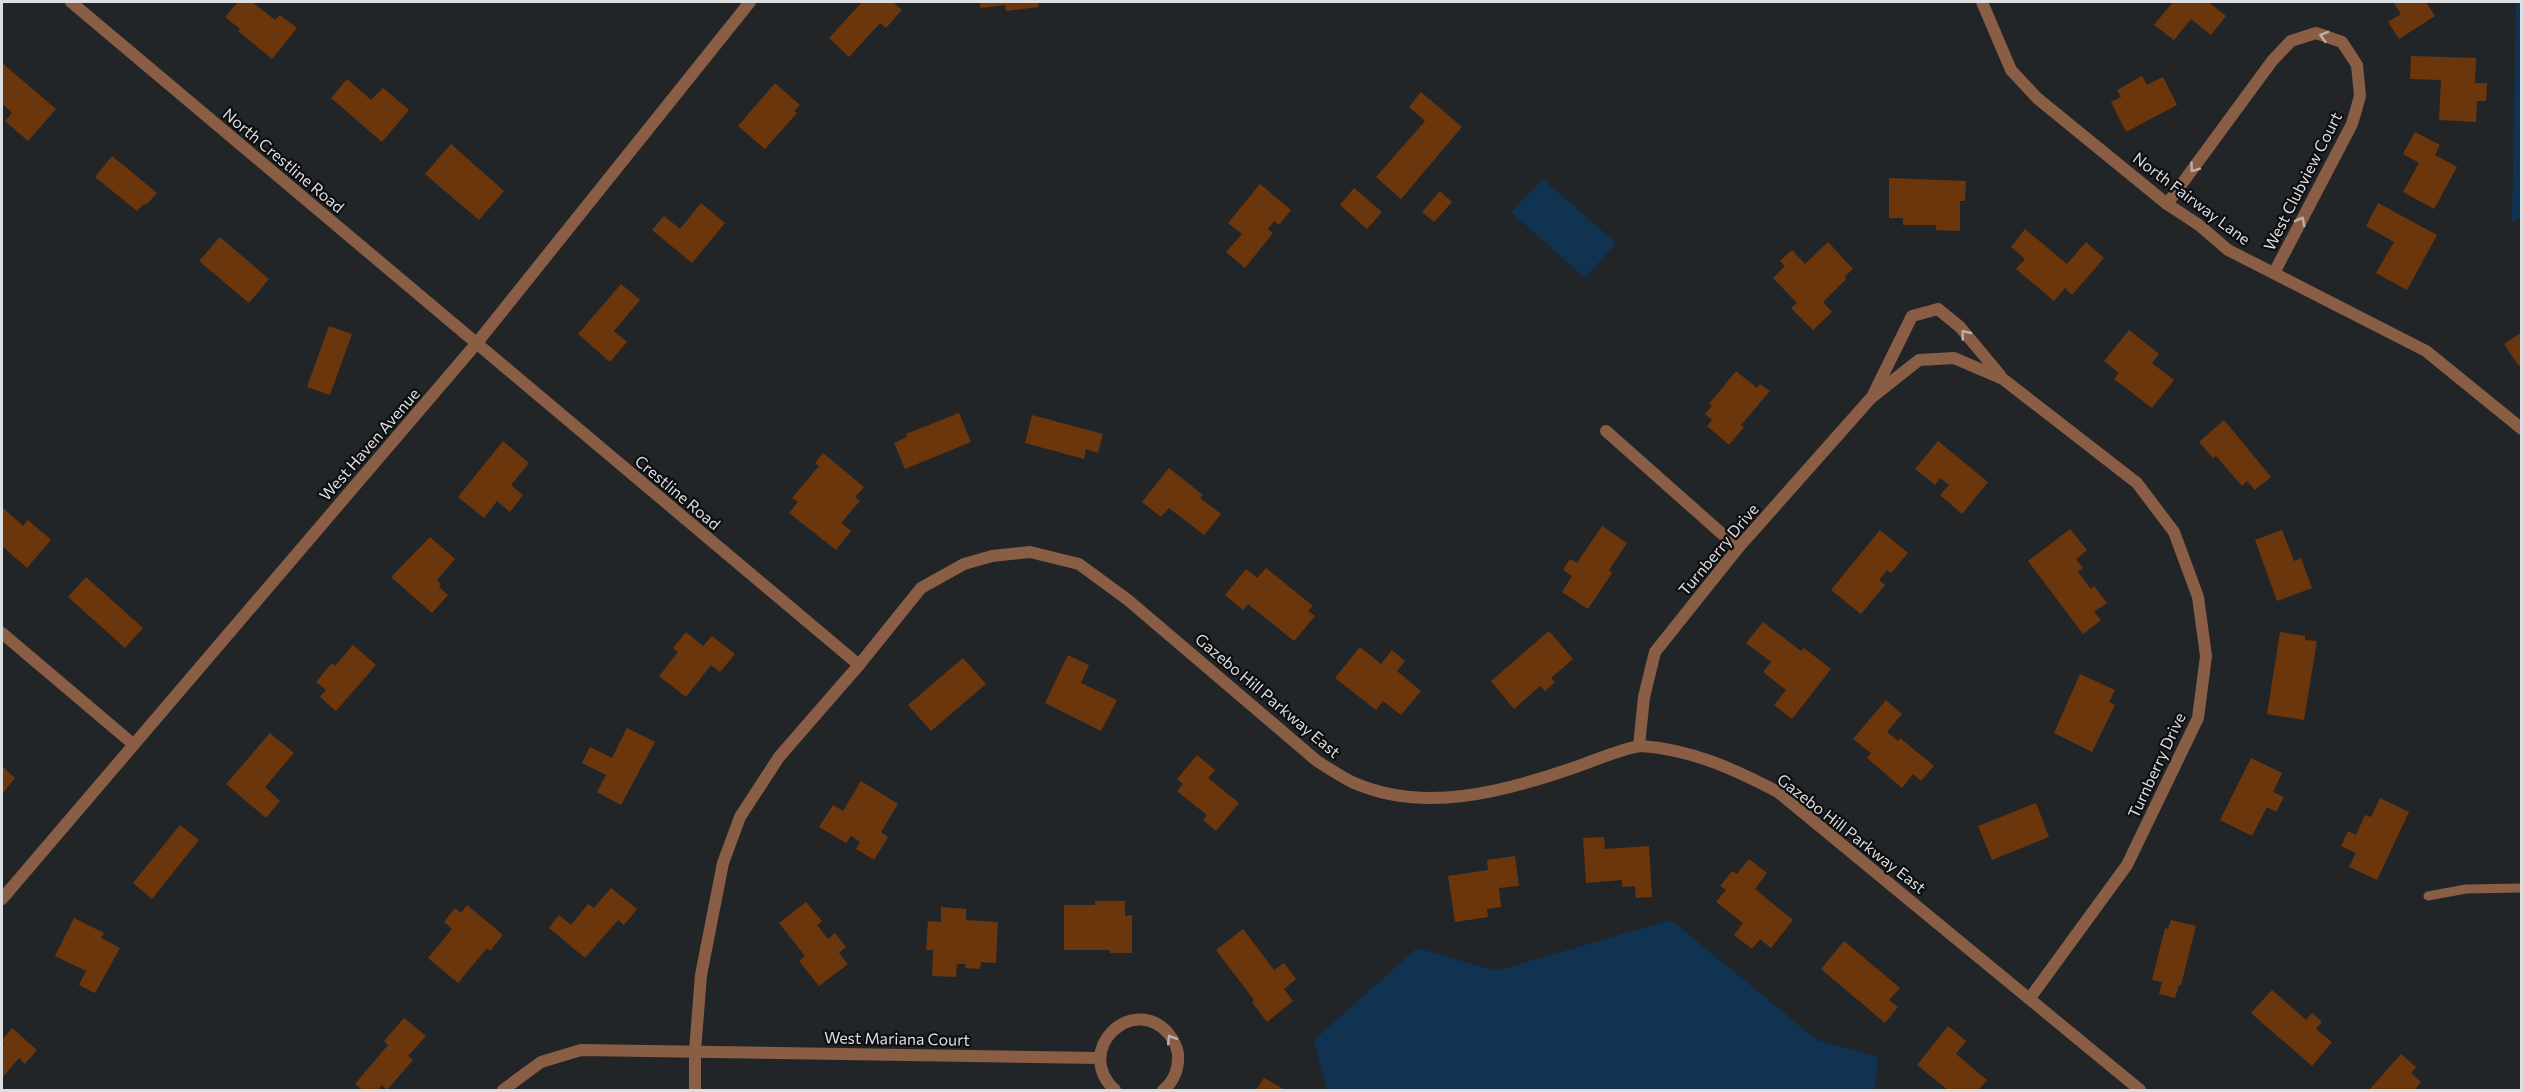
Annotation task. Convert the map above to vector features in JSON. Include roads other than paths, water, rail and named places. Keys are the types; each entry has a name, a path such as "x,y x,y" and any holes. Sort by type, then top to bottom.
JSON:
{"street":[{"name":"North Crestline Road","path":"71,2 476,344"},
{"name":"West Haven Avenue","path":"2,899 476,344 750,2"},
{"name":"North Fairway Lane","path":"1982,2 2011,70 2037,98 2167,204 2199,225 2228,250 2426,351 2522,429"},
{"name":"West Clubview Court","path":"2167,204 2272,61 2291,41 2316,33 2342,42 2357,65 2360,96 2352,124 2274,273"},
{"name":"Turnberry Drive","path":"1871,398 1912,316 1938,309 1960,327 2003,378 2137,483 2174,532 2198,597 2206,656 2198,718 2127,865 2031,998"},
{"name":"Crestline Road","path":"476,344 859,665"},
{"name":"Turnberry Drive","path":"1639,746 1644,697 1656,652 1738,548 1871,398 1919,360 1954,358 2003,378"},
{"path":"1606,431 1738,548"},
{"name":"Gazebo Hill Parkway East","path":"695,1090 695,1051 701,975 723,863 740,817 779,758 921,588 964,564 992,556 1030,552 1079,564 1128,600 1317,761 1351,782 1392,795 1435,798 1472,796 1546,777 1639,746 1699,756 1730,766 1778,792 2140,1090"},
{"path":"2,633 133,744"},
{"path":"1115,1090 1108,1084 1101,1072 1102,1046 1108,1035 1117,1027 1128,1021 1141,1020 1153,1022 1164,1028 1177,1049 1179,1062 1175,1075 1163,1090"},
{"name":"West Mariana Court","path":"503,1090 541,1062 581,1050 1100,1058"}],"lane":[{"path":"2428,896 2466,889 2522,888"}]}
